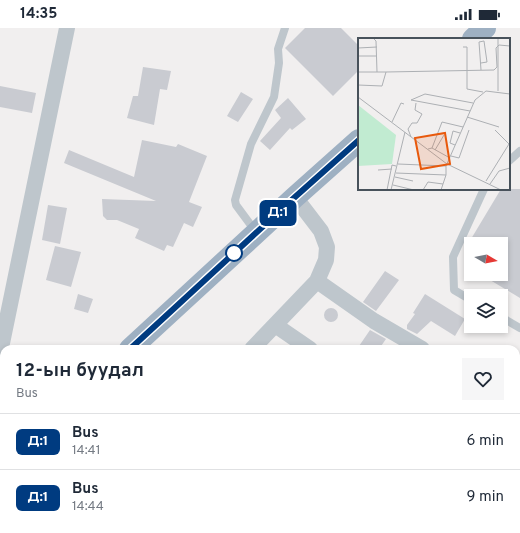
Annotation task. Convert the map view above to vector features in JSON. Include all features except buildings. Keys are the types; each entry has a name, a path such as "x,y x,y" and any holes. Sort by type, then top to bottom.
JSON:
{"highway":[{"path":"474,38 485,28"},
{"path":"134,345 358,141"}],"street":[{"path":"2,345 67,28"},
{"path":"256,345 317,281 326,260 327,247 321,231 295,197"},
{"path":"317,281 374,321 415,345"},
{"path":"275,325 304,345"}],"lane":[{"path":"256,233 236,205 235,200 251,144 274,97 279,63 278,49 285,28"},
{"path":"510,160 520,151"},
{"path":"464,296 454,290 453,257 484,190"},
{"path":"508,321 520,328"}],"bus line":[{"name":"Д:1","path":"134,345 358,141"}]}
